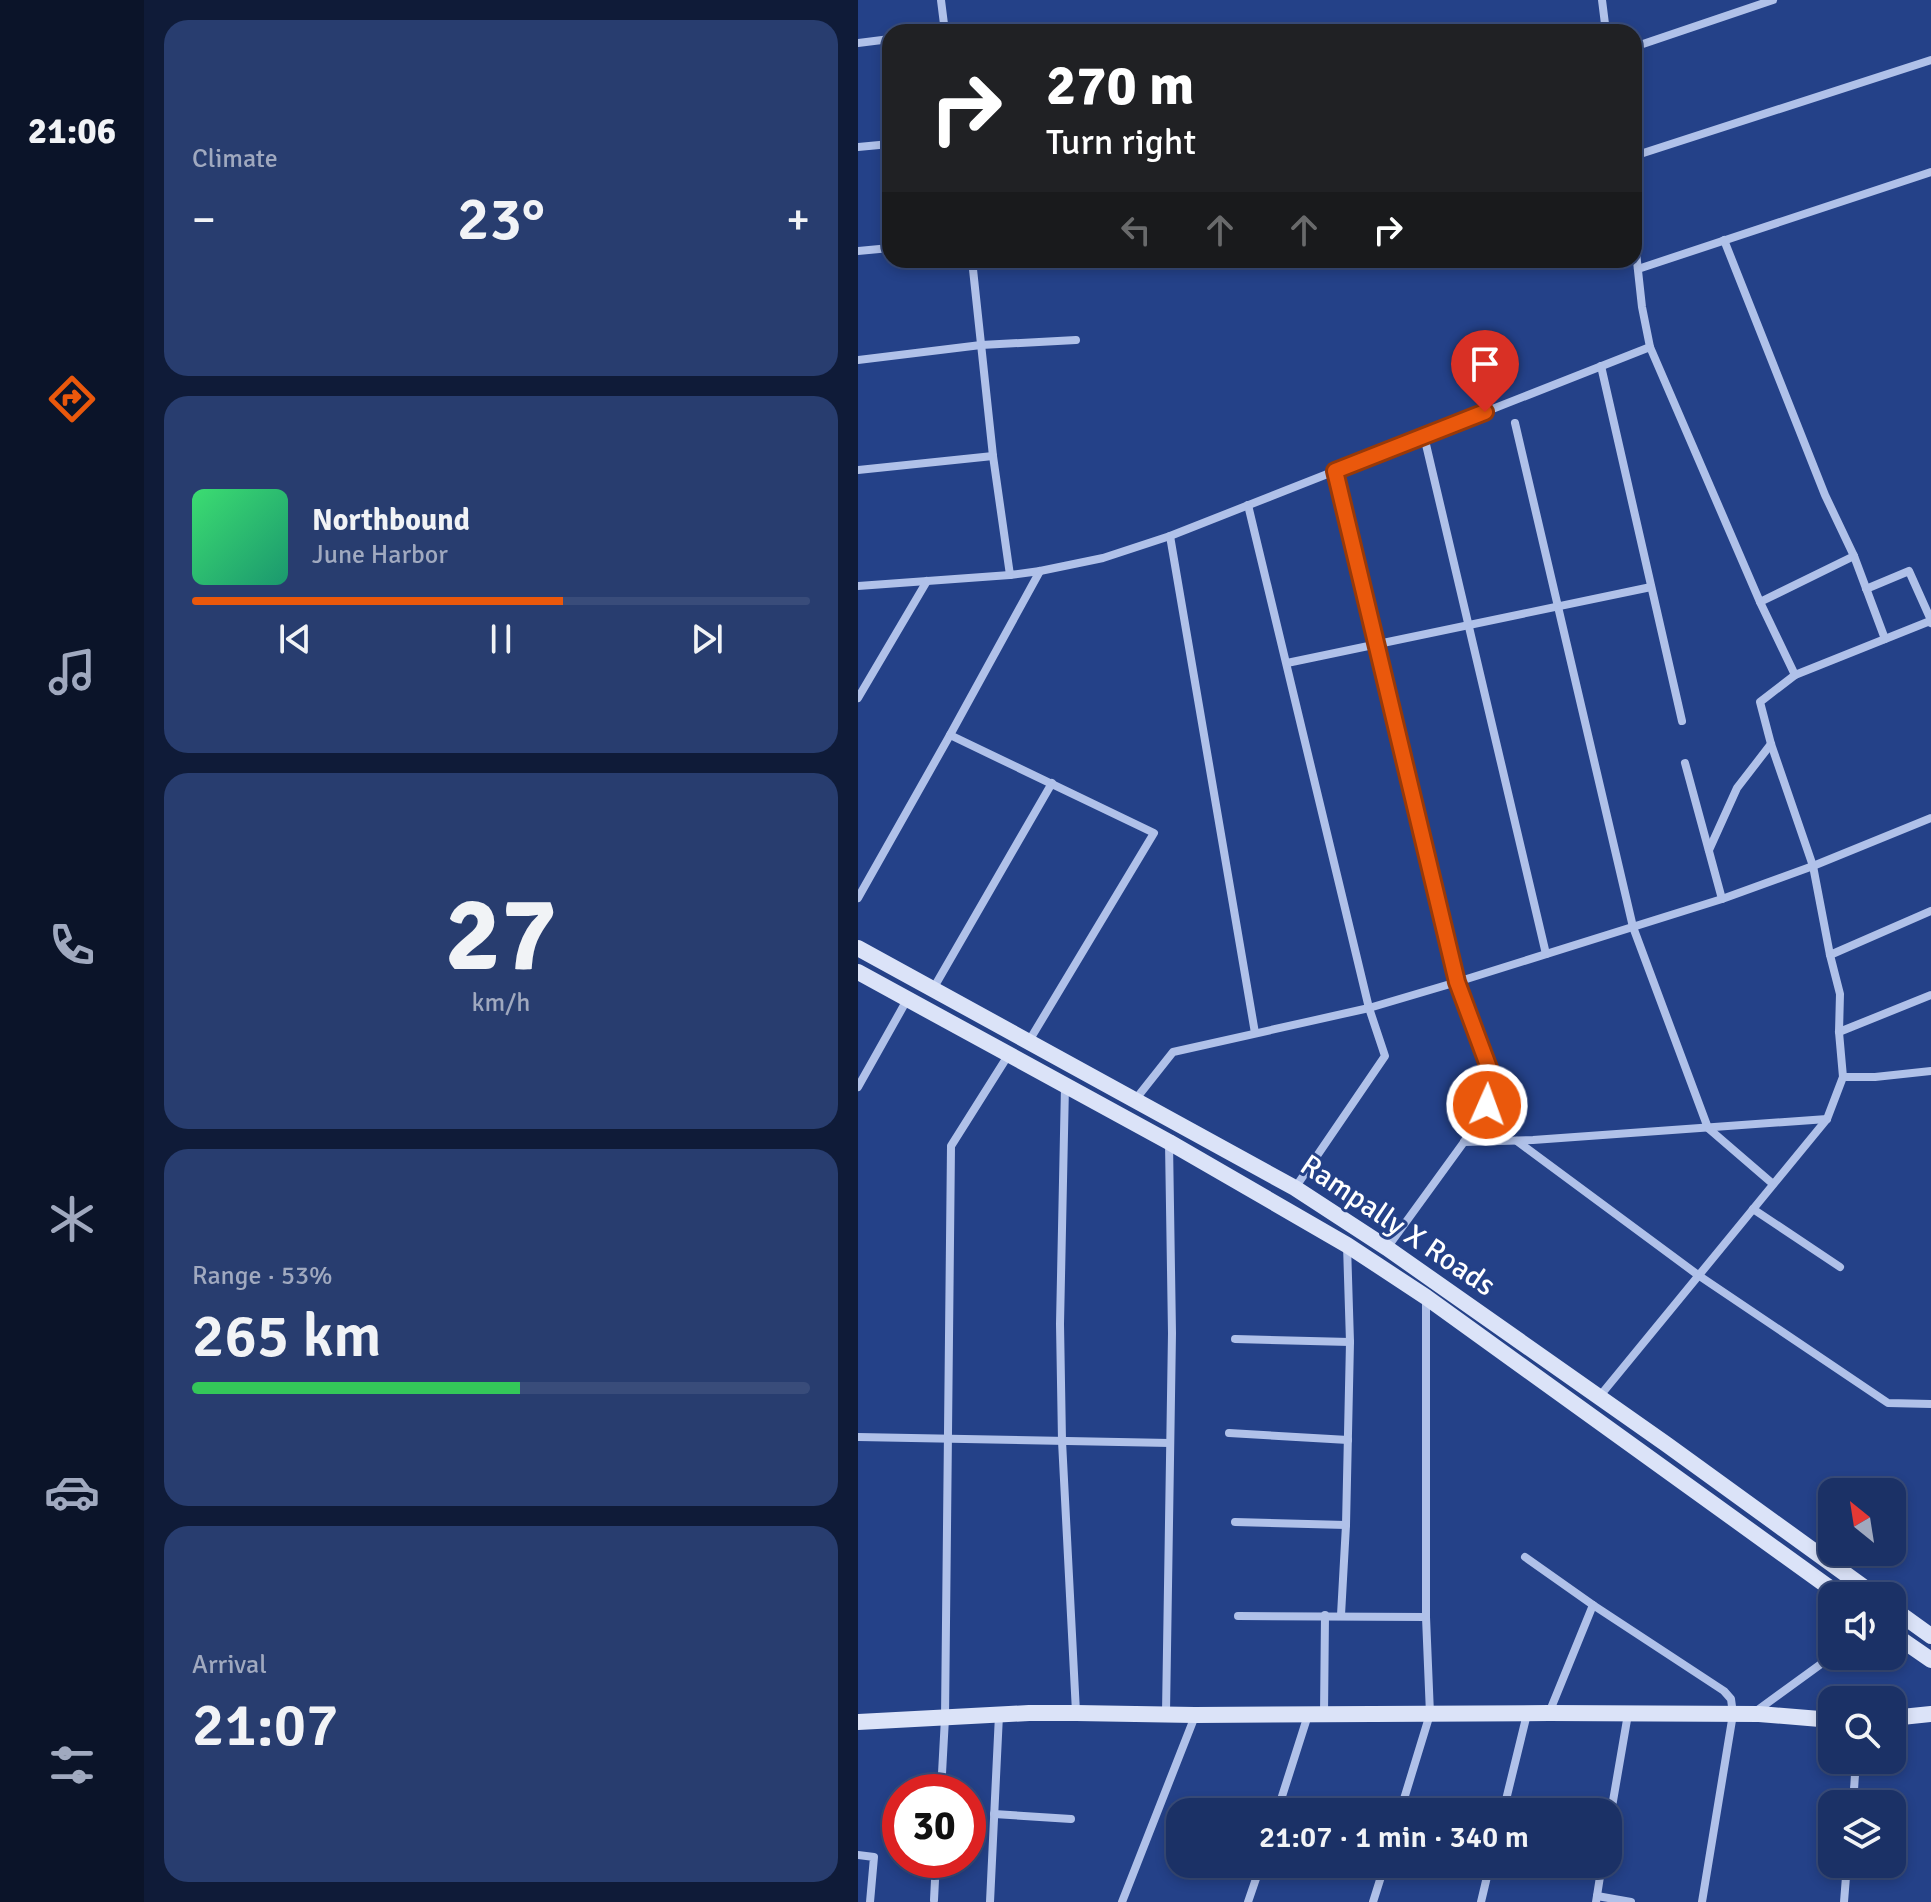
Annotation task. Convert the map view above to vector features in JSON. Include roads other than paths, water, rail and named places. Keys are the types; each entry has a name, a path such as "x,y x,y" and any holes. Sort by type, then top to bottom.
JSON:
{"main road":[{"name":"Rampally X Roads","path":"858,948 1295,1188 1387,1248 1857,1582"},
{"path":"858,972 1010,1053 1347,1245 1426,1297 1822,1582"},
{"path":"1906,1618 1931,1636"},
{"path":"1906,1643 1931,1660"},
{"path":"858,1722 1076,1713 1751,1714 1818,1719"},
{"path":"1906,1717 1931,1714"}],"street":[{"path":"941,0 944,24"},
{"path":"1602,0 1605,24"},
{"path":"1642,44 1773,0"},
{"path":"858,43 882,40"},
{"path":"1642,153 1931,60"},
{"path":"858,147 882,145"},
{"path":"1642,268 1931,172"},
{"path":"1724,240 1885,639"},
{"path":"858,251 882,249"},
{"path":"973,268 993,456 1010,575"},
{"path":"1641,268 1638,269 1642,307 1650,347 1760,602 1795,675"},
{"path":"858,360 981,345 1076,340"},
{"path":"858,586 1010,575 1103,558 1170,536 1650,347"},
{"path":"1601,366 1682,721"},
{"path":"1515,423 1633,927 1708,1128 1773,1184"},
{"path":"1424,436 1546,954"},
{"path":"858,470 993,456"},
{"path":"1335,471 1457,982 1493,1084 1487,1105 1464,1142 1387,1248"},
{"path":"1248,505 1369,1008 1385,1056 1295,1188"},
{"path":"1170,536 1255,1033"},
{"path":"1760,602 1854,556"},
{"path":"858,898 1040,571"},
{"path":"1599,1397 1827,1119 1843,1077 1840,994 1813,866 1771,744 1760,702 1795,675 1931,621 1909,571 1866,589"},
{"path":"858,698 927,581"},
{"path":"1287,663 1651,587"},
{"path":"950,735 1154,833 1029,1041"},
{"path":"1709,851 1737,788 1771,744"},
{"path":"1685,763 1722,899"},
{"path":"933,989 1052,783"},
{"path":"1135,1100 1173,1052 1369,1008 1457,982 1722,899 1931,818"},
{"path":"1830,955 1931,911"},
{"path":"1839,1032 1931,995"},
{"path":"858,1087 908,998"},
{"path":"942,1774 951,1146 1010,1053"},
{"path":"1843,1077 1931,1071"},
{"path":"1065,1084 1060,1324 1062,1441 1076,1713"},
{"path":"1464,1142 1827,1119"},
{"path":"1517,1141 1698,1275 1888,1403 1931,1404"},
{"path":"1166,1713 1172,1333 1169,1142"},
{"path":"1753,1209 1840,1267"},
{"path":"1341,1615 1350,1342 1347,1245"},
{"path":"1404,1798 1430,1714 1426,1617 1426,1297"},
{"path":"1235,1339 1350,1342"},
{"path":"1229,1433 1348,1440"},
{"path":"858,1437 1170,1443"},
{"path":"1235,1522 1346,1525"},
{"path":"1525,1557 1724,1691 1731,1699 1733,1714 1702,1902"},
{"path":"1549,1713 1593,1605"},
{"path":"1283,1798 1316,1715 1325,1615"},
{"path":"1238,1616 1426,1617"},
{"path":"1751,1714 1818,1666"},
{"path":"1506,1798 1527,1714"},
{"path":"1614,1798 1628,1714"},
{"path":"990,1902 999,1715"},
{"path":"1122,1902 1195,1715"},
{"path":"994,1814 1071,1819"},
{"path":"858,1855 874,1857 870,1902"},
{"path":"934,1900 935,1878"},
{"path":"1248,1902 1256,1878"},
{"path":"1373,1902 1381,1878"},
{"path":"1481,1902 1487,1878"},
{"path":"1600,1878 1596,1899 1631,1902"},
{"path":"1844,1902 1846,1878"}]}
